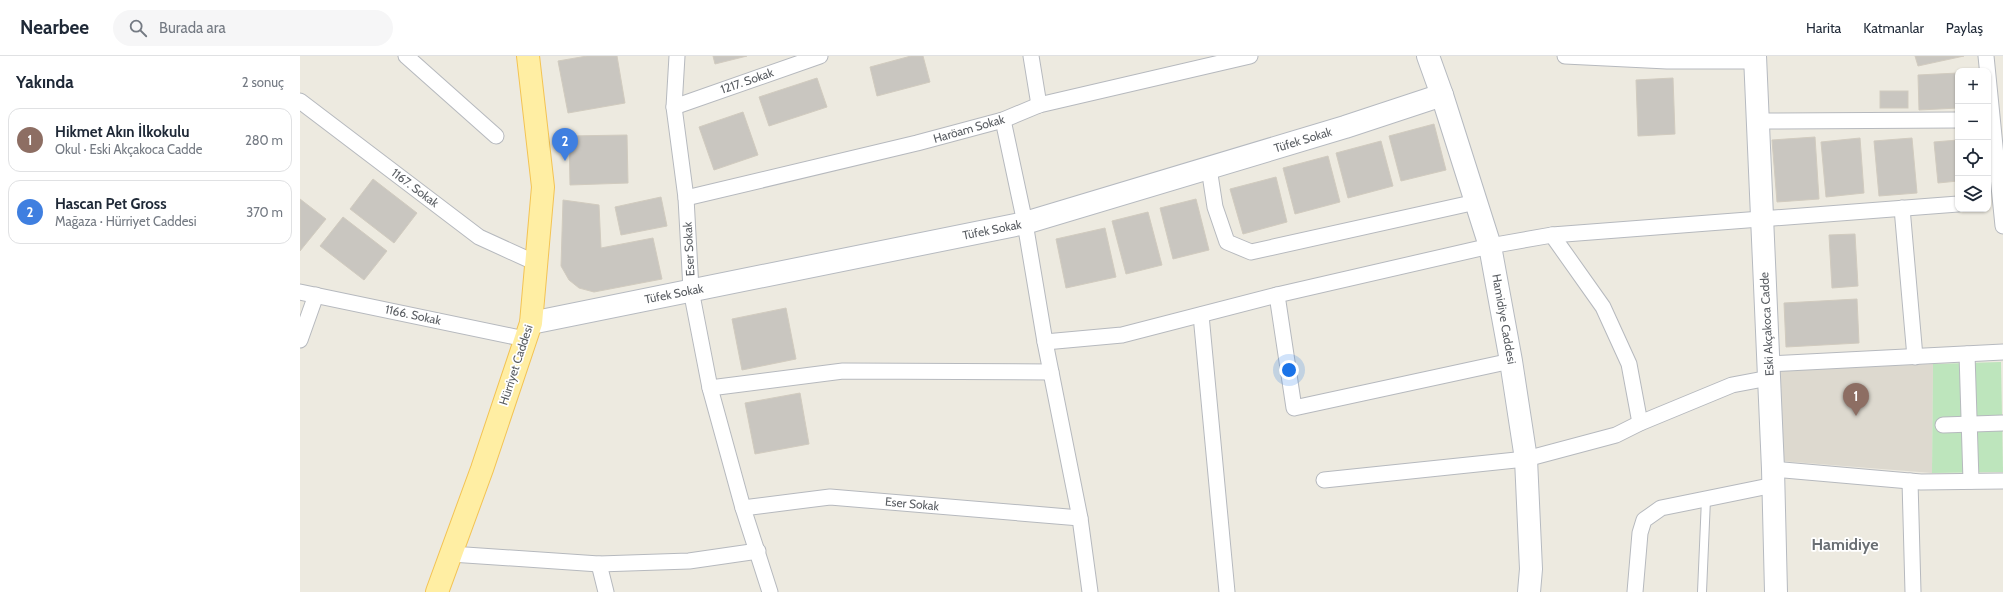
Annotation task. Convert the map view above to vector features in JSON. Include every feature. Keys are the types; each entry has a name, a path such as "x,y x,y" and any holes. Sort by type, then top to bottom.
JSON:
{"main road":[{"name":"Hürriyet Caddesi","path":"437,592 482,469 528,331 543,187 528,56"}],"street":[{"path":"406,56 496,136"},
{"name":"Eser Sokak","path":"677,56 674,107 686,198 691,290 710,388 743,508 770,592"},
{"name":"1217. Sokak","path":"674,107 820,56"},
{"path":"1031,56 1039,105"},
{"name":"Haröam Sokak","path":"686,198 917,143 1003,120 1039,105 1250,56"},
{"name":"Hamidiye Caddesi","path":"1428,56 1442,95 1490,246 1512,361 1526,459 1531,569 1529,592"},
{"path":"1565,56 1667,62 1755,59"},
{"path":"1986,56 1990,104"},
{"name":"Eski Akçakoca Cadde","path":"1755,59 1774,477 1776,592"},
{"name":"Tüfek Sokak","path":"528,331 691,290 1025,223 1345,127 1442,95"},
{"name":"1167. Sokak","path":"300,101 479,237 536,263"},
{"path":"1991,119 1998,200 2003,226"},
{"path":"1003,120 1025,223 1045,342 1080,518 1090,592"},
{"path":"1758,121 1955,120"},
{"path":"1209,168 1216,207 1227,242 1251,252 1476,202"},
{"path":"1045,342 1122,335 1277,295 1490,246 1552,235 1955,204"},
{"path":"1902,208 1915,357"},
{"path":"1552,235 1603,307 1629,364 1640,423"},
{"name":"1166. Sokak","path":"300,292 528,331"},
{"path":"300,340 316,295"},
{"path":"1277,295 1294,408 1512,361"},
{"path":"1201,315 1228,592"},
{"path":"1324,480 1526,459 1616,435 1640,423 1769,371 1915,357 2003,352"},
{"path":"1967,354 1971,481"},
{"path":"710,388 843,371 1051,372"},
{"path":"1943,425 2003,422"},
{"path":"1635,592 1640,533 1644,520 1661,508 1706,498 1774,477 1910,481 2003,481"},
{"path":"1910,481 1912,592"},
{"name":"Eser Sokak","path":"743,508 830,498 1080,518"},
{"path":"451,554 599,564 689,561 758,551"},
{"path":"599,564 606,592"}],"lane":[{"path":"1702,592 1706,498"}],"shaded area":[{"path":"1933,364 1932,473 1781,461 1777,371"}],"green space":[{"path":"2001,362 2003,472 1932,473 1933,364"}],"building":[{"path":"587,56 617,56 625,103 568,113 558,61"},
{"path":"713,56 747,56 715,64"},
{"path":"911,56 923,56 930,82 877,96 870,67"},
{"path":"1915,56 1964,56 1918,66"},
{"path":"1955,73 1955,108 1919,110 1918,75"},
{"path":"817,78 827,107 769,126 759,97"},
{"path":"1673,78 1675,134 1638,136 1636,80"},
{"path":"1880,91 1908,91 1908,108 1880,108"},
{"path":"743,112 758,155 714,170 699,127"},
{"path":"1434,124 1446,170 1401,181 1389,136"},
{"path":"627,135 628,183 570,185 569,136"},
{"path":"1815,137 1819,199 1777,202 1772,140"},
{"path":"1860,138 1864,193 1826,197 1821,142"},
{"path":"1912,138 1917,193 1879,196 1874,141"},
{"path":"1955,140 1955,181 1938,183 1934,142"},
{"path":"1381,141 1393,186 1348,198 1336,153"},
{"path":"1328,156 1340,202 1295,214 1283,168"},
{"path":"1276,177 1287,222 1243,234 1230,189"},
{"path":"373,179 417,213 394,243 350,209"},
{"path":"661,197 667,226 621,235 615,207"},
{"path":"300,199 326,219 300,251"},
{"path":"1196,199 1209,250 1173,259 1160,208"},
{"path":"563,200 599,205 601,248 653,238 662,279 594,292 579,288 569,280 561,266"},
{"path":"1148,212 1162,265 1126,274 1112,221"},
{"path":"343,217 387,251 364,280 320,246"},
{"path":"1105,228 1116,277 1066,288 1056,239"},
{"path":"1855,234 1858,286 1832,288 1829,235"},
{"path":"1857,299 1859,343 1786,347 1784,303"},
{"path":"786,308 796,359 742,370 732,319"},
{"path":"800,393 809,444 755,454 745,403"}],"place":[{"name":"Hascan Pet Gross","path":"565,161"},
{"name":"Hikmet Akın İlkokulu","path":"1856,416"}],"district":[{"name":"Hamidiye","path":"1845,544"}]}
